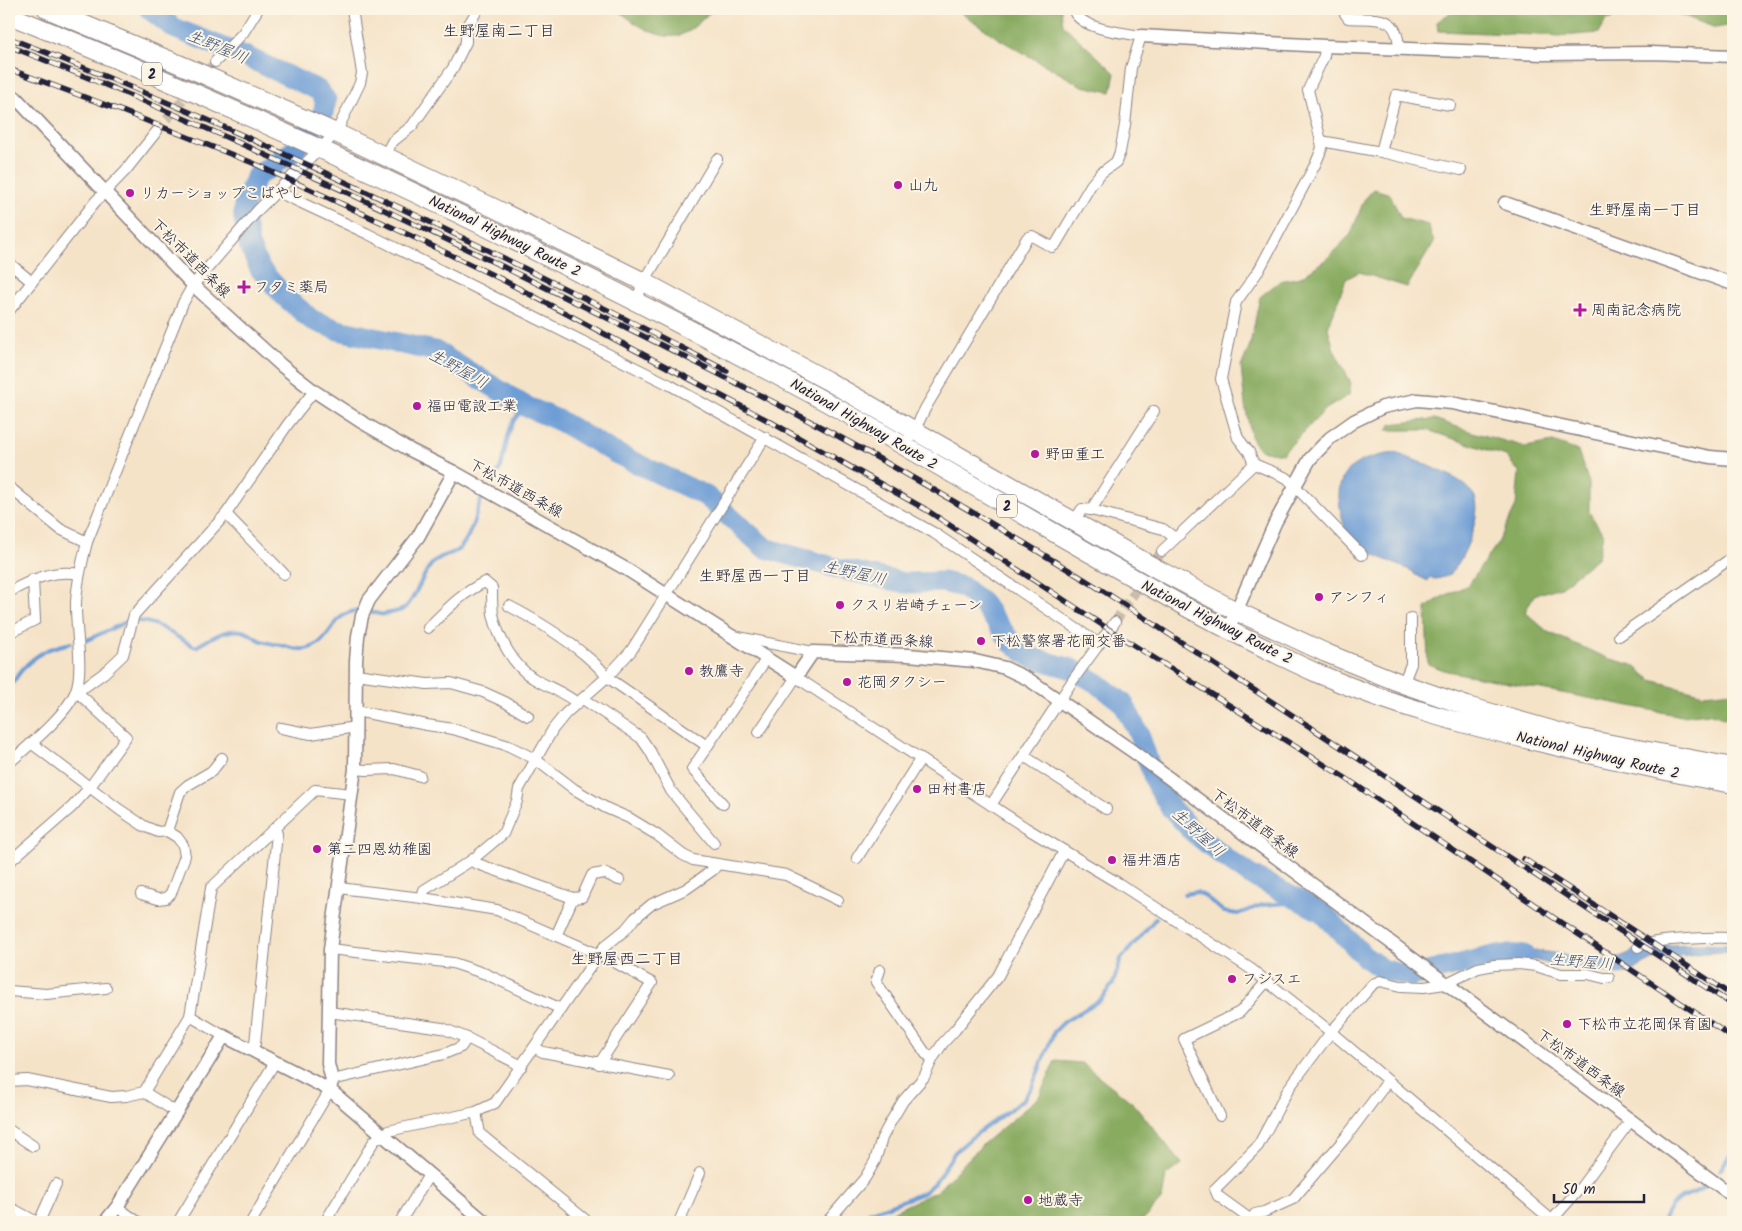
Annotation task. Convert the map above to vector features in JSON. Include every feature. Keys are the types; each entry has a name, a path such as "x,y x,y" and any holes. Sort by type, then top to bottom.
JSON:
{"highway":[{"name":"National Highway Route 2","path":"46,9 307,120 496,209 644,282 826,380 1157,569 1236,611 1326,653 1403,684 1467,706 1580,738 1733,767"},
{"name":"National Highway Route 2","path":"9,15 317,146 636,300 799,387 1069,542 1228,630 1320,674 1394,703 1446,719 1578,752 1733,784"}],"street":[{"path":"216,62 243,33 258,9"},
{"path":"9,763 69,703 76,691 79,677 76,603 79,574 87,542 183,303 194,285 240,231 258,210 278,192 330,131 360,83 362,73 352,9"},
{"path":"384,157 392,142 412,126 453,68 466,42 466,29 478,9"},
{"path":"1073,9 1082,22 1102,29 1141,36 1325,46 1543,54 1651,53 1733,56"},
{"path":"1342,9 1348,18 1387,21 1396,28 1399,49"},
{"path":"904,447 926,406 1027,238 1032,236 1052,247 1056,244 1091,185 1101,173 1116,162 1125,126 1131,68 1141,36"},
{"path":"1325,46 1324,56 1308,90 1322,148 1316,163 1259,270 1236,302 1221,379 1238,438 1249,452 1254,464 1287,478 1362,555"},
{"name":"下松市道西条線","path":"9,93 16,98 194,285 282,366 314,391 385,436 454,472 626,569 796,677 813,652 908,655 975,661 1005,668 1028,679 1131,750 1733,1196"},
{"path":"1381,152 1396,95 1450,105"},
{"path":"9,311 157,131"},
{"path":"1321,141 1461,170"},
{"path":"636,300 644,282 717,159"},
{"path":"278,192 501,299 670,385 934,533 1099,644"},
{"path":"1505,203 1733,284"},
{"path":"9,263 32,282"},
{"path":"76,691 104,673 123,655 134,615 226,514 288,424 314,391"},
{"path":"1228,630 1275,523 1310,459 1330,438 1354,421 1384,407 1417,400 1452,404 1710,457 1733,458"},
{"path":"1092,510 1154,412"},
{"path":"422,898 424,890 472,860 503,834 518,801 519,789 553,729 566,712 607,677 631,651 765,438"},
{"path":"1162,551 1254,464"},
{"path":"251,1222 331,1085 328,1064 330,949 355,769 356,674 358,636 362,616 369,600 418,537 454,472"},
{"path":"9,487 60,529 87,542"},
{"path":"1074,521 1082,509 1092,510 1162,528 1175,538"},
{"path":"226,514 284,574"},
{"path":"1619,636 1733,557"},
{"path":"9,592 43,575 67,572 79,574"},
{"path":"9,633 35,620 33,579"},
{"path":"428,628 468,592 485,582 492,588 493,613 499,634 516,661 532,677 580,701 641,738 671,791 714,843"},
{"path":"509,606 543,624 566,640 602,670 607,677 707,746"},
{"path":"1403,684 1411,664 1411,618"},
{"path":"991,805 1073,680 1115,622"},
{"path":"730,635 813,652"},
{"path":"723,804 692,769 767,658"},
{"path":"356,674 427,684 451,683 482,692 505,702 528,716"},
{"path":"759,732 796,677 991,805 1118,883 1251,969 1331,1032 1553,1221 1632,1120"},
{"path":"9,862 72,807 90,787 126,737 76,691"},
{"path":"356,710 453,729 509,746 535,760 574,789 606,808 636,822 693,860 786,875 838,900"},
{"path":"281,728 311,734 356,727"},
{"path":"31,743 144,826 158,832 167,831 177,837 183,845 185,856 171,893 166,898 158,899 141,894"},
{"path":"1024,756 1106,809"},
{"path":"167,831 180,792 212,770 222,758"},
{"path":"857,858 921,758"},
{"path":"355,769 394,769 420,776"},
{"path":"144,1092 190,1016 210,888 315,790 352,794"},
{"path":"251,1050 255,1043 277,834 275,828"},
{"path":"827,1222 864,1178 875,1161 882,1138 890,1122 903,1101 924,1077 943,1043 998,976 1064,851"},
{"path":"472,860 475,863 573,898 582,897 592,875 604,872 619,880"},
{"path":"325,1222 374,1141 381,1134 476,1112 486,1109 495,1103 604,947 652,904 686,889 713,870 718,864"},
{"path":"339,888 422,898 497,910 607,958 652,983 599,1064"},
{"path":"556,936 573,898"},
{"path":"1638,947 1643,944 1656,942 1733,938"},
{"path":"330,949 453,963 486,974 561,1009"},
{"path":"1256,1221 1218,1196 1215,1189 1258,1146 1289,1088 1331,1032 1373,984 1380,981 1401,986 1424,987 1478,968 1519,964 1536,966 1561,974 1588,974 1609,978"},
{"path":"880,970 876,982 926,1054 933,1058"},
{"path":"1220,1116 1184,1038 1240,1012 1267,981"},
{"path":"9,991 46,994 106,988"},
{"path":"329,1012 442,1028 467,1038 522,1066"},
{"path":"190,1016 275,1062 331,1085 381,1134 485,1222"},
{"path":"104,1222 117,1207 224,1036"},
{"path":"331,1085 444,1054 461,1047 467,1038"},
{"path":"534,1048 543,1052 599,1064 669,1076"},
{"path":"178,1222 275,1062"},
{"path":"9,1081 27,1080 111,1097 144,1092 176,1112"},
{"path":"1256,1221 1255,1214 1294,1200 1346,1137 1388,1081"},
{"path":"476,1112 480,1134 588,1222"},
{"path":"9,1130 33,1146"},
{"path":"679,1222 700,1173"},
{"path":"400,1222 429,1175"},
{"path":"9,1207 38,1222 56,1184"},
{"path":"117,1207 138,1222"}],"green space":[{"path":"617,9 714,9 687,32 678,36 669,36 659,35 640,26"},
{"path":"956,9 1061,9 1063,25 1115,73 1111,92 1082,86 999,39"},
{"path":"1456,9 1731,9 1732,25 1716,28 1673,12 1637,13 1606,20 1599,33 1562,36 1438,31 1437,22"},
{"path":"1374,189 1390,194 1401,218 1428,225 1434,242 1407,287 1359,272 1346,279 1328,328 1334,350 1351,383 1349,395 1326,409 1282,454 1260,450 1252,440 1245,405 1241,367 1250,345 1260,297 1280,281 1301,277 1325,260 1351,234 1364,200"},
{"path":"1434,419 1526,447 1553,442 1578,451 1589,483 1589,512 1603,534 1598,557 1561,587 1534,595 1525,612 1548,632 1607,658 1633,665 1651,680 1704,694 1733,691 1733,721 1708,713 1682,716 1447,671 1428,664 1426,608 1440,598 1468,585 1498,543 1516,506 1519,472 1506,456 1427,430 1387,430 1391,424"},
{"path":"1055,1061 1082,1063 1134,1104 1182,1164 1166,1175 1162,1199 1141,1222 884,1222 890,1213 937,1191 983,1144 1039,1097"}],"water":[{"path":"1396,453 1457,479 1471,491 1476,499 1476,518 1469,541 1459,562 1444,577 1430,578 1428,581 1414,574 1414,572 1364,550 1352,541 1346,531 1339,497 1340,485 1344,475 1360,462"},
{"path":"1733,945 1733,952 1703,953 1654,959 1630,972 1617,975 1589,967 1560,967 1528,958 1497,955 1518,949 1564,954 1590,961 1613,960 1634,951 1653,946"}],"waterway":[{"name":"生野屋川","path":"149,9 174,28 247,57 318,90 326,100 323,113 295,150 256,177 244,204 244,218 249,245 260,269 285,297 312,320 338,330 435,351 525,406 560,421 615,453 706,496 765,548 840,569 904,583 943,582 963,587 982,603 1012,643 1031,657 1072,669 1097,683 1123,703 1139,734 1155,782 1170,807 1193,832 1250,875 1322,912 1365,957 1384,970 1411,976 1497,955 1524,955"},
{"path":"493,480 501,467 509,432 514,420 525,406"},
{"path":"372,612 385,614 405,608 413,598 424,575 434,561 457,551 464,543 482,498"},
{"path":"136,621 160,627 196,647 218,635 236,630 246,632 264,642 304,649 313,647 320,642 341,617 357,611"},
{"path":"87,640 126,622"},
{"path":"9,691 28,663 48,650 71,643"},
{"path":"9,696 9,703"},
{"path":"1184,894 1197,892 1224,912 1238,914 1262,905 1303,902"},
{"path":"858,1222 869,1213 923,1193 935,1182 955,1152 1023,1100 1032,1087 1054,1032 1064,1022 1100,1000 1113,984 1121,959 1156,918"},
{"path":"1720,1170 1733,1151"},
{"path":"1663,1222 1675,1202 1704,1187"}],"tunnel":[{"path":"157,131 215,62"},
{"path":"1115,622 1162,551"}],"railway":[{"path":"9,38 192,113 283,153 551,281 727,371"},
{"path":"9,46 128,94 419,226 568,298 792,412 870,454 1108,594 1733,1005"},
{"path":"9,69 253,163 409,235 501,279 769,421 925,509 1116,634 1347,779 1733,1038"},
{"path":"1524,859 1733,996"}],"place":[{"name":"山九","path":"898,185"},
{"name":"リカーショップこばやし","path":"130,193"},
{"name":"フタミ薬局","path":"244,287"},
{"name":"周南記念病院","path":"1580,310"},
{"name":"福田電設工業","path":"417,406"},
{"name":"野田重工","path":"1035,454"},
{"name":"アンフィ","path":"1319,597"},
{"name":"クスリ岩崎チェーン","path":"840,605"},
{"name":"下松警察署花岡交番","path":"981,641"},
{"name":"教鷹寺","path":"689,671"},
{"name":"花岡タクシー","path":"847,682"},
{"name":"田村書店","path":"917,789"},
{"name":"第二四恩幼稚園","path":"317,849"},
{"name":"福井酒店","path":"1112,860"},
{"name":"フジスエ","path":"1232,979"},
{"name":"下松市立花岡保育園","path":"1567,1024"},
{"name":"地蔵寺","path":"1028,1200"}],"district":[{"name":"生野屋南二丁目","path":"499,30"},
{"name":"生野屋南一丁目","path":"1645,209"},
{"name":"生野屋西一丁目","path":"755,575"},
{"name":"生野屋西二丁目","path":"627,958"}]}
